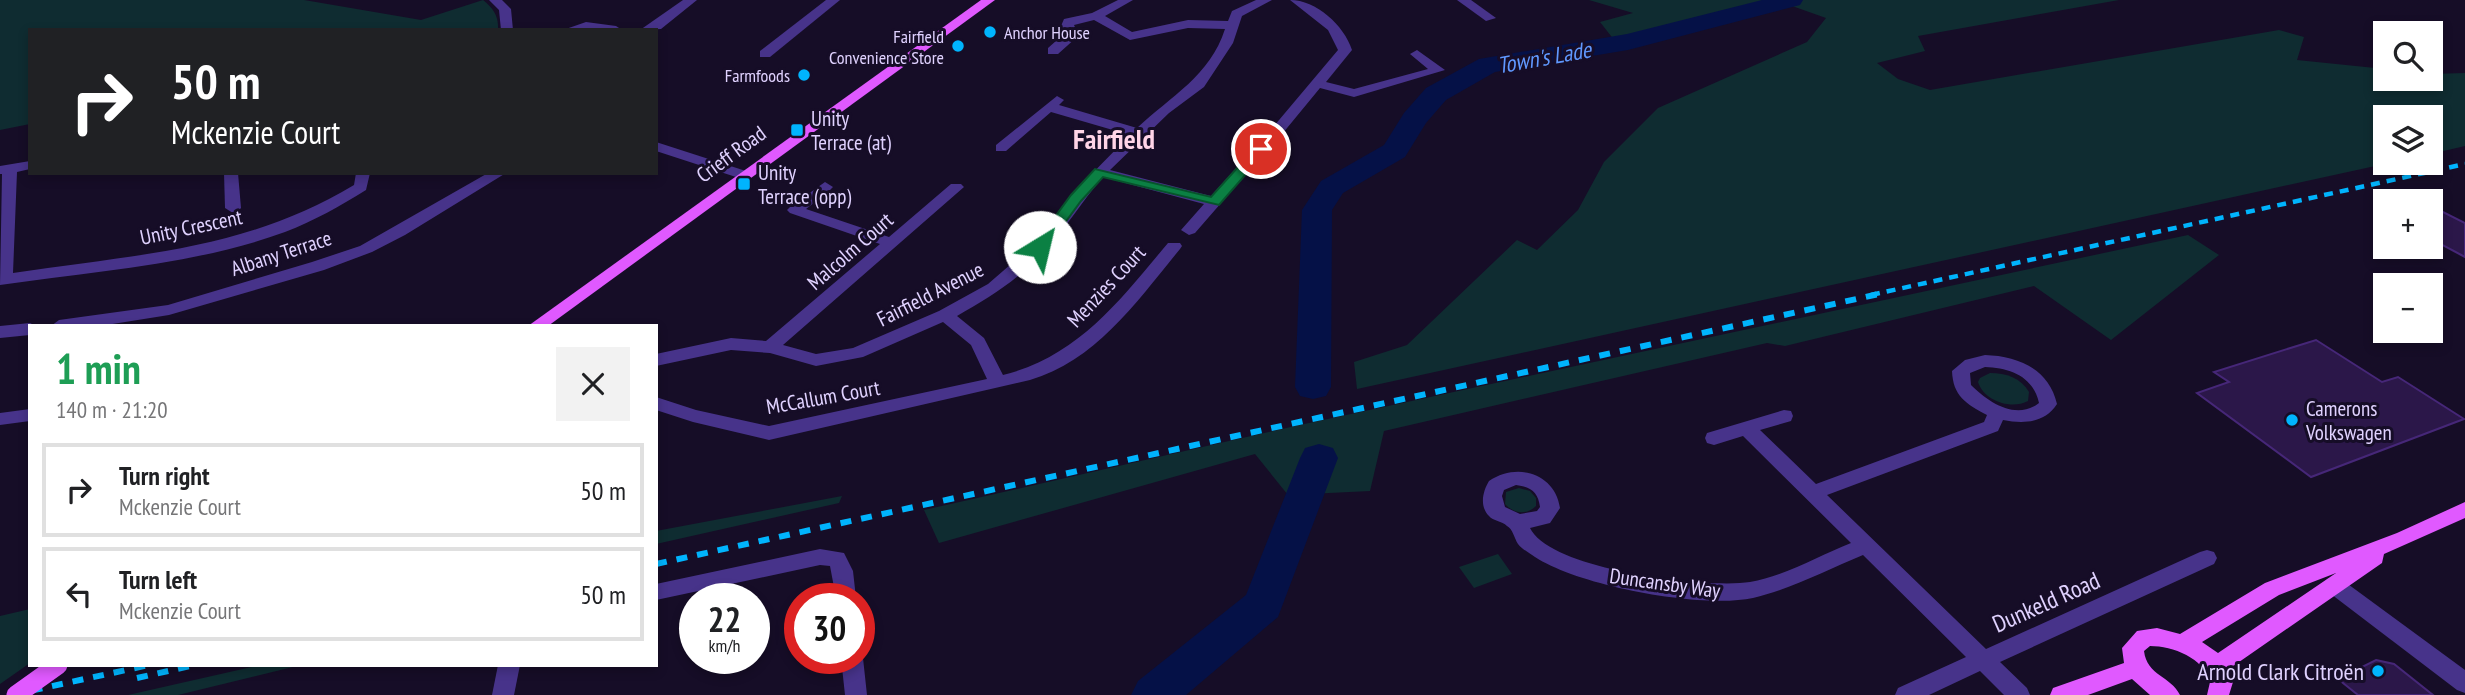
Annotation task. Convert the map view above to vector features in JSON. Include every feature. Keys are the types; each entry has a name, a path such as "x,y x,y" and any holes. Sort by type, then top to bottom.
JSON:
{"main road":[{"name":"Crieff Road","path":"539,324 989,0"},
{"path":"2184,642 2272,589 2404,538 2465,509"},
{"path":"2215,667 2404,538"},
{"path":"2169,695 2136,668 2133,649 2137,641 2157,636 2184,642 2215,667 2222,688 2218,695"},
{"path":"16,695 55,667"},
{"path":"2061,695 2136,668"}],"street":[{"path":"495,0 505,9 507,28"},
{"path":"652,28 691,0"},
{"path":"765,54 834,0"},
{"path":"1053,51 1072,34 1067,26 1068,22 1096,16 1127,0"},
{"name":"Fairfield Avenue","path":"658,360 731,344 770,347 816,360 857,354 945,315 994,288 1040,247 1076,198 1139,133 1199,84 1227,43 1236,14 1266,0"},
{"path":"1273,136 1342,57 1344,43 1334,29 1296,0"},
{"path":"1463,0 1490,18"},
{"path":"1096,16 1130,36 1188,24 1233,25"},
{"path":"578,28 601,28"},
{"path":"1319,85 1354,93 1438,70 1417,54"},
{"path":"1001,148 1053,104 1139,133"},
{"path":"658,147 744,175"},
{"path":"1189,230 1261,149"},
{"path":"2,280 5,169 28,165"},
{"path":"1100,172 1214,202"},
{"path":"231,175 233,208"},
{"name":"Unity Crescent","path":"2,280 167,257 219,245 303,220 340,203 362,187 363,175"},
{"name":"Albany Terrace","path":"73,324 169,310 318,266 366,249 496,175"},
{"path":"825,187 795,210 892,243"},
{"name":"Malcolm Court","path":"770,347 956,187"},
{"name":"Menzies Court","path":"998,383 1046,368 1080,347 1105,324 1174,246"},
{"path":"945,315 978,342 998,383"},
{"path":"0,332 28,329"},
{"name":"McCallum Court","path":"658,404 694,416 769,433 998,383"},
{"path":"1813,493 1991,426 1997,412"},
{"path":"0,419 28,415"},
{"path":"1714,438 1784,416"},
{"path":"1746,428 2019,695"},
{"name":"Duncansby Way","path":"1518,522 1528,541 1564,562 1636,581 1715,592 1752,590 1866,545"},
{"path":"658,593 820,557 837,559 843,571 844,583"},
{"name":"Dunkeld Road","path":"1906,695 2207,558"},
{"path":"2334,584 2465,684"},
{"path":"503,695 509,667"},
{"path":"854,674 856,695"}],"green space":[{"path":"0,0 304,0 421,20 483,0 495,13 497,21 498,28 28,28 28,124 0,130"},
{"path":"1589,0 2119,0 1918,36 1925,51 1877,63 1898,79 1930,90 2279,30 2304,37 2297,60 2373,68 2373,91 2443,91 2443,74 2465,73 2465,146 2443,151 2443,105 2373,105 2373,167 1357,389 1354,362 1407,345 1517,240 1537,250 1578,210 1604,162 1658,108 1807,42 1826,18 1778,1 1622,50 1600,22 1633,13"},
{"path":"2188,235 2219,255 2111,340 2034,286 1785,346 1767,343 1384,431 1370,491 1288,495 1255,454 939,543 924,510 1295,426"},
{"path":"1990,373 2007,375 2017,380 2029,392 2028,401 2006,404 1992,399 1981,389 1978,382"},
{"path":"1519,488 1530,491 1536,498 1536,506 1520,512 1505,504 1506,492"},
{"path":"842,496 839,503 658,544 658,531"},
{"path":"1498,554 1512,574 1474,588 1459,567"},
{"path":"28,609 28,664 0,684 0,616"},
{"path":"251,667 293,667 178,695 128,695"}],"building":[{"path":"2443,212 2465,223 2465,257 2443,245"},
{"path":"2316,340 2382,382 2398,377 2464,419 2311,477 2197,393 2229,382 2214,372"},
{"name":"Arnold Clark Citroën","path":"2376,660 2394,664 2433,695 2358,695 2338,679"}],"waterway":[{"name":"Town's Lade","path":"1313,387 1317,210 1332,187 1395,151 1414,119 1436,94 1488,65 1628,42 1791,0"},
{"name":"Town's Lade","path":"1154,695 1263,605 1319,458"}],"railway":[{"path":"1871,295 2465,164"},
{"path":"658,564 1879,294"},
{"path":"11,695 140,667"},
{"path":"137,678 186,667"}],"place":[{"name":"Anchor House","path":"990,32"},
{"name":"Fairfield Convenience Store","path":"958,46"},
{"name":"Farmfoods","path":"804,75"},
{"name":"Unity Terrace (at)","path":"797,130"},
{"name":"Unity Terrace (opp)","path":"744,184"},
{"name":"Camerons Volkswagen","path":"2292,420"},
{"name":"Arnold Clark Citroën","path":"2378,671"}],"district":[{"name":"Fairfield","path":"1114,138"}],"route":[{"path":"1040,247 1076,198 1100,172 1214,202 1261,149"}]}
